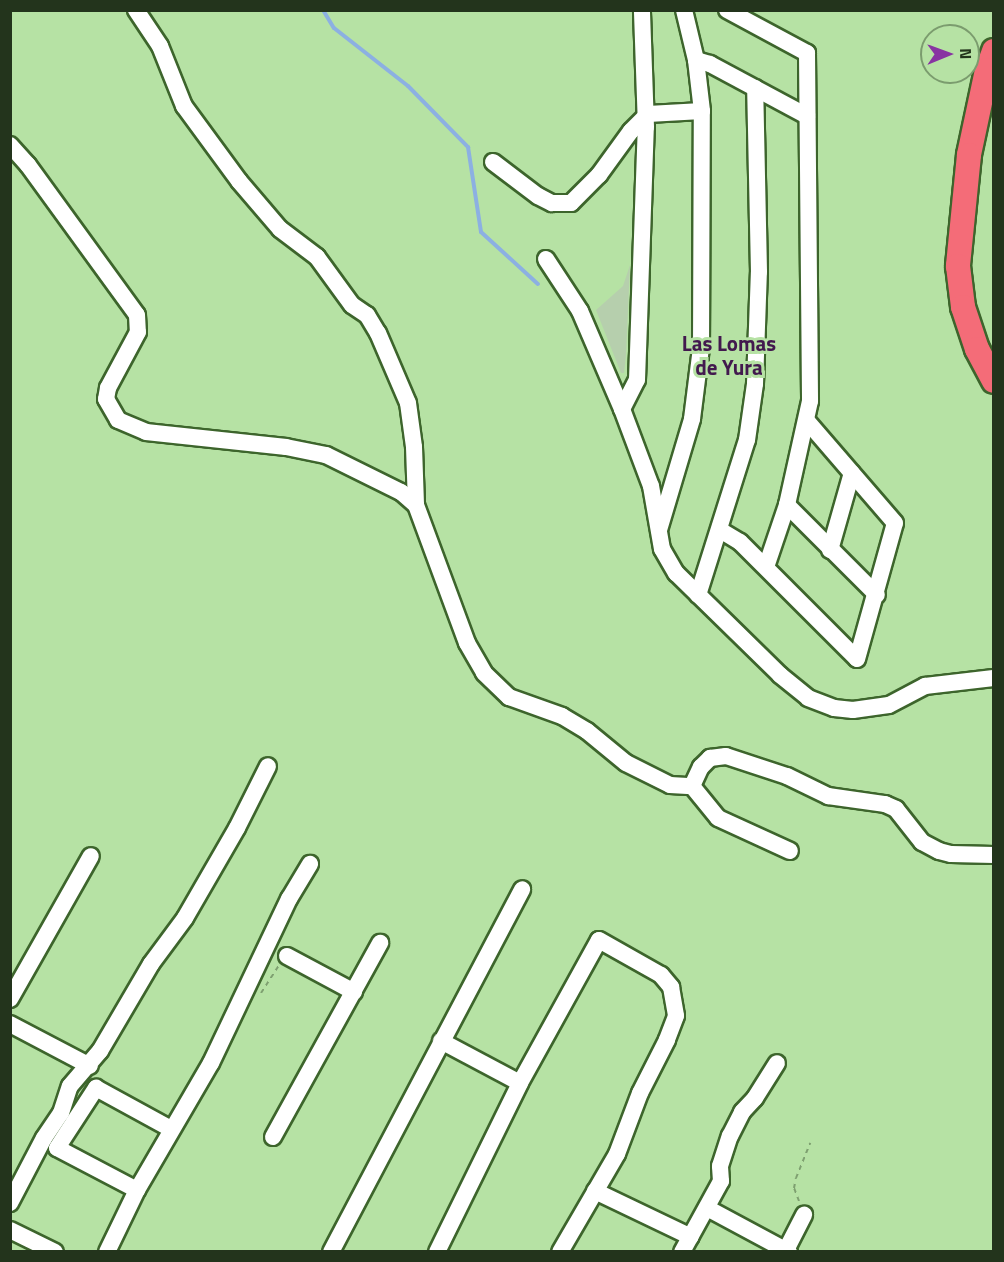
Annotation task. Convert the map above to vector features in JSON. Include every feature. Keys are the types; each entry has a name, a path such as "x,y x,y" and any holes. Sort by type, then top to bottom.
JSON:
{"highway":[{"path":"993,51 969,155 958,266 963,308 977,349 993,381"}],"street":[{"path":"136,10 159,46 184,106 239,181 280,229 317,256 352,305 368,315 378,333 408,403 414,447 416,505 462,632 484,674 509,697 562,716 587,731 626,763 670,785 692,786 718,818 790,851"},
{"path":"622,409 637,380 646,119 642,10"},
{"path":"658,535 692,419 698,382 702,111 696,60 684,10"},
{"path":"727,10 807,53 810,270 810,372 807,421 786,505 766,567"},
{"path":"696,60 710,64 807,116"},
{"path":"698,595 747,440 755,384 759,272 755,88"},
{"path":"493,162 538,196 552,203 571,203 599,175 631,131 652,112 702,111"},
{"path":"10,145 28,165 136,315 138,332 108,388 106,399 118,420 146,432 286,447 326,455 386,483 416,505"},
{"path":"546,259 580,311 622,409 651,486 662,549 676,573 788,682 808,698 834,708 853,710 889,705 925,686 993,678"},
{"path":"720,530 740,542 857,658 877,596 895,523 807,421"},
{"path":"830,550 852,473"},
{"path":"786,505 877,596"},
{"path":"692,786 701,767 710,758 726,756 787,776 828,796 885,804 896,809 922,842 939,852 993,855"},
{"path":"10,1203 44,1138 61,1113 70,1086 78,1074 90,1066 156,956 185,918 237,828 268,766"},
{"path":"10,999 91,856"},
{"path":"107,1251 136,1190 211,1063 289,899 310,864"},
{"path":"331,1251 522,889"},
{"path":"437,1251 520,1083 599,940 661,975 671,987 676,1016 667,1040 640,1093 617,1154 560,1251"},
{"path":"273,1137 380,943"},
{"path":"287,956 354,992"},
{"path":"10,1024 90,1066"},
{"path":"441,1041 520,1083"},
{"path":"595,1191 687,1244 721,1181 720,1166 730,1136 742,1112 755,1098 777,1063"},
{"path":"136,1190 57,1148 96,1088 171,1129"},
{"path":"708,1208 786,1251 804,1215"},
{"path":"10,1230 55,1251"}],"path":[{"path":"804,1215 794,1188 810,1143"}],"green space":[{"path":"630,265 626,355 624,373 621,373 596,310 623,286"}],"waterway":[{"path":"323,10 334,28 408,86 468,147 481,232 538,284"}],"district":[{"name":"Las Lomas de Yura","path":"729,355"}]}
